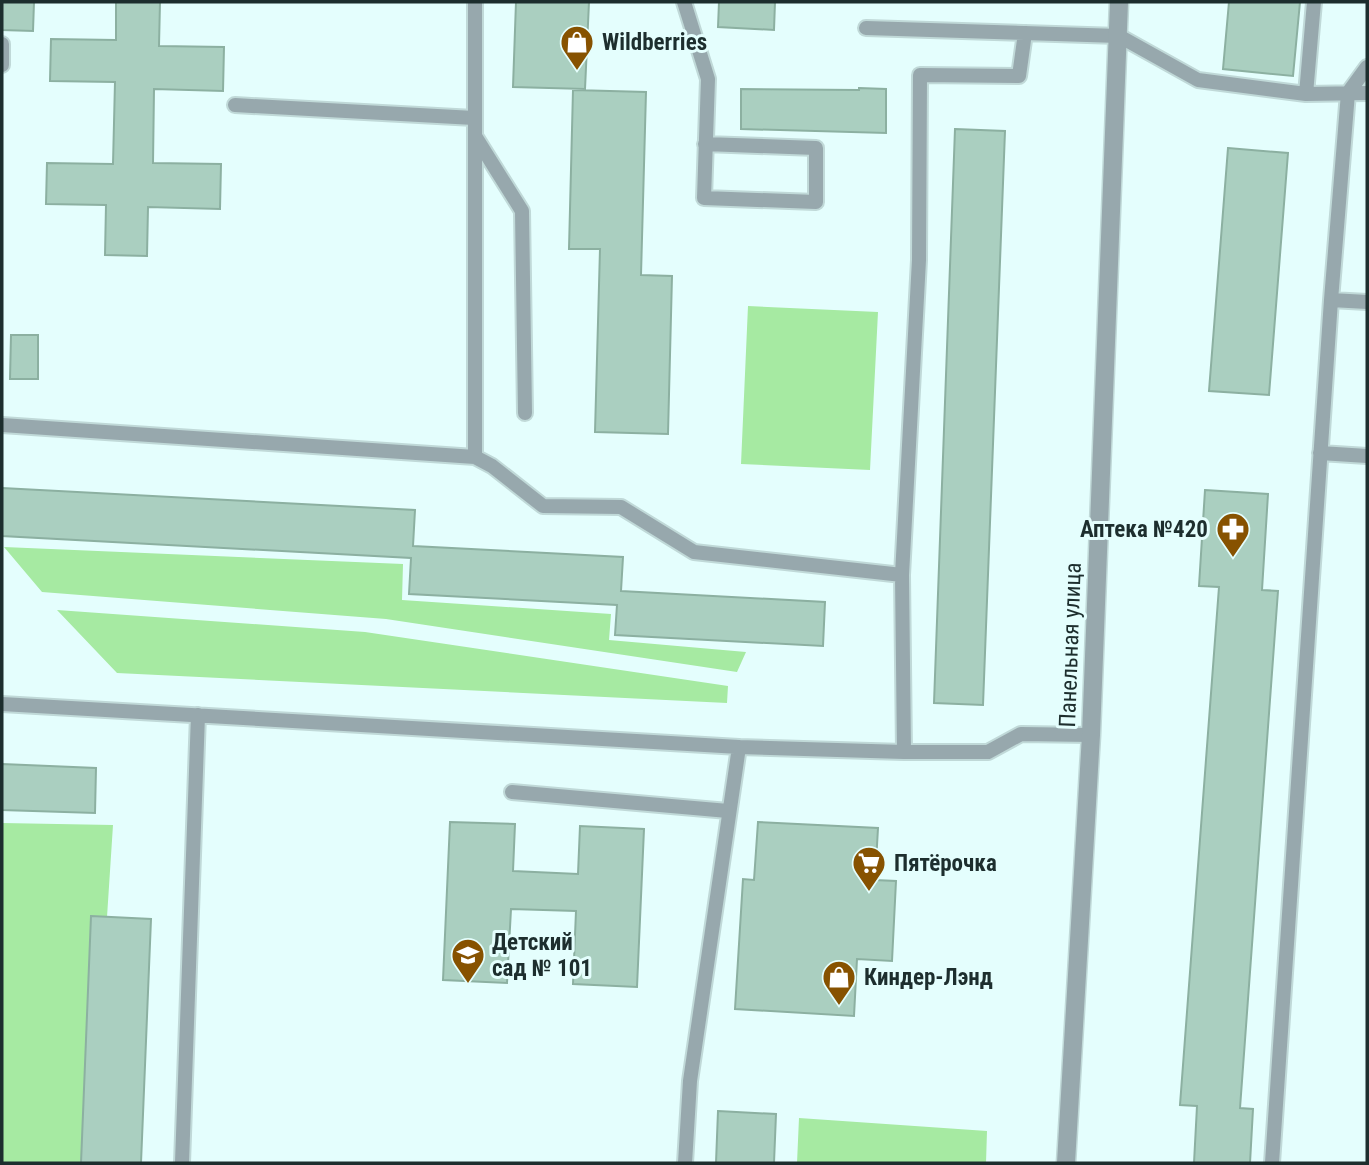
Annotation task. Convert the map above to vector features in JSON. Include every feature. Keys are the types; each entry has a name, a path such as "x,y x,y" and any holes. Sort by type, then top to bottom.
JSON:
{"street":[{"name":"Панельная улица","path":"1066,1163 1091,735 1119,2"}],"lane":[{"path":"475,2 475,457"},
{"path":"684,2 708,79 705,144 704,198 816,202 816,148 705,144"},
{"path":"1306,94 1314,2"},
{"path":"866,28 1119,36 1198,80 1306,94 1367,93"},
{"path":"904,752 902,575 919,260 920,75 1019,76 1025,33"},
{"path":"2,44 2,65"},
{"path":"1272,1163 1320,453 1348,93 1367,67"},
{"path":"235,105 474,118"},
{"path":"474,134 522,211 526,414"},
{"path":"1331,300 1367,302"},
{"path":"2,425 475,457 492,466 543,506 621,507 694,552 902,575"},
{"path":"1320,453 1367,456"},
{"path":"2,704 739,747 904,752 988,752 1021,734 1091,735"},
{"path":"182,1163 198,715"},
{"path":"685,1163 690,1081 739,747"},
{"path":"512,792 728,811"}],"green space":[{"path":"748,306 878,312 870,470 741,464"},
{"path":"4,547 403,564 402,600 611,614 609,640 746,652 737,672 386,619 42,592"},
{"path":"57,610 365,632 728,686 727,703 117,673"},
{"path":"2,823 113,825 107,917 91,917 81,1163 2,1163"},
{"path":"799,1118 987,1131 986,1163 797,1163"}],"building":[{"path":"2,2 34,2 33,31 2,30"},
{"path":"116,2 160,2 159,46 224,47 223,91 154,89 153,163 221,164 220,209 148,207 147,256 105,255 106,205 46,204 47,163 113,164 115,82 50,81 51,39 116,40"},
{"path":"516,2 589,2 585,89 513,87"},
{"path":"719,2 775,2 774,30 718,27"},
{"path":"1229,2 1300,2 1293,76 1223,69"},
{"path":"741,89 886,89 886,133 741,129"},
{"path":"573,90 646,92 641,275 672,276 668,434 595,432 600,249 569,249"},
{"path":"955,129 1005,131 983,705 934,703"},
{"path":"1228,148 1288,153 1269,395 1209,391"},
{"path":"11,335 38,335 38,379 10,379"},
{"path":"2,488 415,510 413,546 623,557 621,591 825,602 823,646 615,635 617,605 409,594 411,558 2,536"},
{"path":"1205,490 1268,494 1262,590 1278,591 1240,1108 1253,1109 1250,1163 1194,1163 1197,1106 1180,1105 1219,587 1199,586"},
{"path":"2,764 96,768 95,813 2,810"},
{"path":"450,822 515,824 513,871 578,874 580,826 644,829 637,987 573,984 576,911 511,909 507,983 443,980"},
{"path":"758,822 878,828 875,880 896,881 892,961 857,959 854,1016 735,1009 743,879 754,880"},
{"path":"91,916 151,919 141,1163 81,1163"},
{"path":"718,1111 776,1114 774,1163 716,1163"}],"place":[{"name":"Wildberries","path":"577,72"},
{"name":"Аптека №420","path":"1233,559"},
{"name":"Пятёрочка","path":"869,893"},
{"name":"Детский сад № 101","path":"468,985"},
{"name":"Киндер-Лэнд","path":"839,1007"}]}
